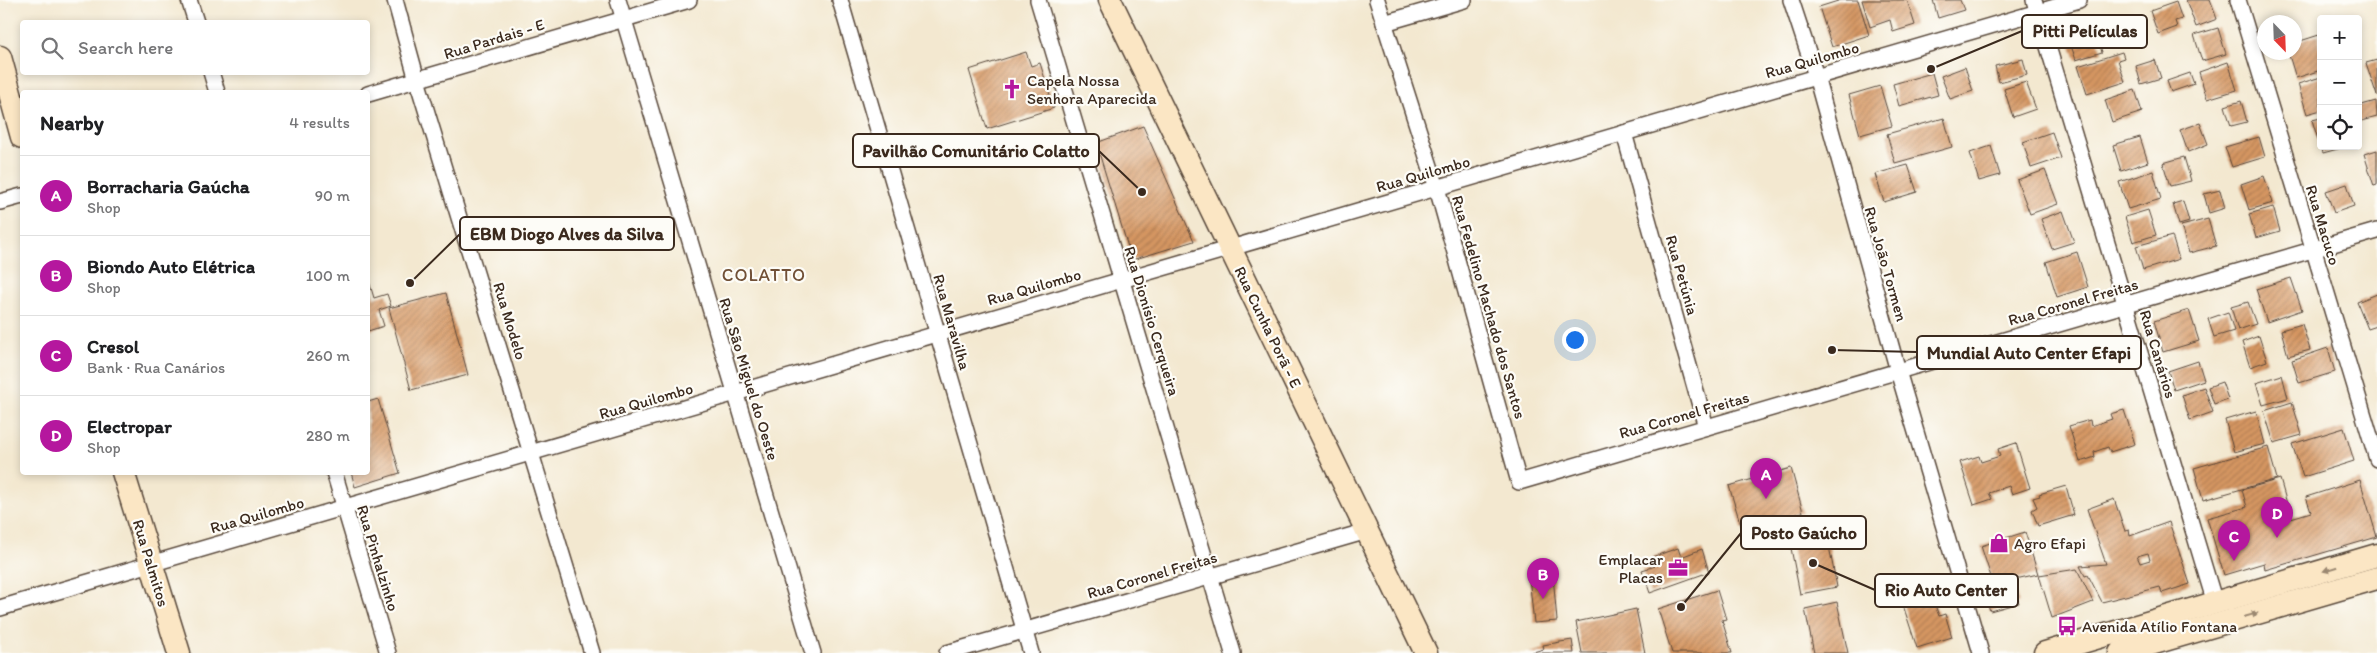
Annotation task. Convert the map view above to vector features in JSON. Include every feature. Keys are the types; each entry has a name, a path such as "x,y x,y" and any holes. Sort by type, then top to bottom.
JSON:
{"street":[{"path":"189,0 195,20"},
{"name":"Rua Modelo","path":"395,0 417,80 592,653"},
{"name":"Rua São Miguel do Oeste","path":"618,0 813,653"},
{"name":"Rua Pardais - E","path":"370,93 689,0"},
{"name":"Rua Maravilha","path":"840,0 1031,653"},
{"name":"Rua Dionísio Cerqueira","path":"1038,0 1233,653"},
{"name":"Rua Cunha Porã - E","path":"1110,0 1426,653"},
{"name":"Rua Fedelino Machado dos Santos","path":"1377,0 1437,188 1519,482"},
{"path":"1384,23 1464,0"},
{"name":"Rua João Tormen","path":"1791,0 1816,76 1898,371 1981,653"},
{"name":"Rua Quilombo","path":"0,608 1624,133 1816,76 2036,6 2079,0"},
{"name":"Rua Macuco","path":"2238,0 2312,250 2377,459"},
{"name":"Rua Canários","path":"2036,6 2215,604"},
{"path":"0,56 20,130"},
{"path":"212,75 216,90"},
{"name":"Rua Petúnia","path":"1624,133 1706,427"},
{"path":"0,202 20,197"},
{"name":"Rua Coronel Freitas","path":"1519,482 2377,231"},
{"name":"Rua Palmitos","path":"124,475 179,653"},
{"name":"Rua Pinhalzinho","path":"335,475 388,653"},
{"name":"Rua Coronel Freitas","path":"947,653 1367,531"},
{"path":"2045,653 2377,555"},
{"path":"2120,653 2377,578"}],"building":[{"path":"1841,0 1858,0 1869,35 1832,47 1819,7"},
{"path":"1862,0 1907,0 1915,25 1893,32 1890,20 1870,27"},
{"path":"1933,0 1960,0 1964,10 1938,18"},
{"path":"2186,0 2210,0 2217,19 2196,27"},
{"path":"2176,2 2182,19 2175,21 2177,27 2158,34 2150,11"},
{"path":"2218,28 2226,54 2202,61 2194,35"},
{"path":"2095,31 2102,52 2076,60 2069,40"},
{"path":"2317,36 2317,71 2296,78 2290,60 2302,60 2302,40"},
{"name":"Capela Nossa Senhora Aparecida","path":"1026,52 1031,66 1040,63 1054,108 987,129 969,70"},
{"path":"2122,52 2124,58 2118,60 2125,82 2087,94 2078,66"},
{"path":"2023,59 2027,75 1999,82 1995,66"},
{"path":"2155,60 2161,78 2141,84 2136,66"},
{"path":"2377,60 2377,96 2366,63"},
{"path":"2228,62 2237,90 2207,99 2199,72"},
{"path":"1965,67 1973,91 1950,99 1941,76"},
{"path":"1932,73 1938,95 1899,106 1893,84"},
{"path":"2190,73 2194,84 2171,92 2167,81"},
{"path":"2317,78 2317,111 2307,114 2298,84"},
{"path":"2026,82 2036,109 2013,117 2004,89"},
{"path":"1880,86 1892,126 1860,135 1849,95"},
{"path":"2135,90 2142,112 2112,122 2105,100"},
{"path":"2241,101 2247,122 2231,126 2225,106"},
{"path":"2376,101 2377,117 2362,121 2362,105"},
{"path":"1944,118 1952,147 1895,163 1887,134"},
{"path":"2317,119 2317,136 2312,120"},
{"path":"2200,123 2208,144 2188,152 2180,130"},
{"path":"1143,126 1194,241 1132,260 1096,143"},
{"path":"2052,132 2061,158 2031,168 2023,142"},
{"path":"2140,137 2148,162 2121,171 2113,145"},
{"path":"2259,137 2265,157 2232,167 2225,147"},
{"path":"1991,146 2000,175 1979,181 1970,153"},
{"path":"2322,150 2334,150 2323,153"},
{"path":"2377,150 2377,185 2374,186 2364,154"},
{"path":"2184,157 2191,181 2170,186 2163,163"},
{"path":"1908,165 1917,192 1884,202 1875,174"},
{"path":"2045,170 2058,204 2030,214 2017,180"},
{"path":"2153,171 2161,199 2128,209 2119,182"},
{"path":"2264,176 2273,203 2249,210 2241,184"},
{"path":"2347,184 2354,206 2334,213 2326,191"},
{"path":"2220,190 2225,208 2209,213 2204,194"},
{"path":"2183,201 2189,222 2179,225 2173,204"},
{"path":"2273,207 2280,231 2256,238 2249,214"},
{"path":"2148,210 2156,235 2133,242 2125,217"},
{"path":"2063,211 2074,242 2052,249 2041,219"},
{"path":"2208,219 2216,246 2189,253 2181,226"},
{"path":"2172,236 2179,259 2143,270 2136,246"},
{"path":"2077,252 2088,287 2057,297 2046,262"},
{"path":"2291,278 2302,310 2267,322 2256,289"},
{"path":"370,285 374,298 387,294 391,306 379,310 384,326 370,330"},
{"path":"446,293 468,375 411,390 389,308"},
{"path":"2377,294 2377,326 2368,329 2357,302"},
{"path":"2248,302 2256,324 2238,330 2231,307"},
{"path":"2189,310 2199,341 2163,352 2154,321"},
{"path":"2228,312 2234,331 2214,337 2208,319"},
{"path":"2302,324 2310,350 2288,356 2281,330"},
{"path":"2259,336 2267,361 2250,367 2242,342"},
{"path":"2328,348 2335,372 2299,383 2292,360"},
{"path":"2198,361 2204,380 2174,390 2168,371"},
{"path":"2282,375 2288,398 2263,405 2256,383"},
{"path":"2222,382 2228,399 2214,404 2208,387"},
{"path":"2204,387 2213,412 2190,420 2182,395"},
{"path":"378,399 400,473 355,487 352,475 370,475 370,401"},
{"path":"2292,402 2302,435 2274,443 2264,411"},
{"path":"2124,410 2135,444 2110,452 2108,447 2094,452 2095,457 2080,462 2069,426 2090,420 2091,426 2112,419 2110,414"},
{"path":"2256,411 2265,444 2234,452 2225,420"},
{"path":"2344,428 2354,461 2303,477 2292,444"},
{"path":"2016,443 2030,488 2012,494 2009,486 1989,493 1992,499 1974,505 1960,462 1979,456 1981,462 2000,456 1998,449"},
{"path":"2268,447 2277,479 2203,500 2194,468"},
{"path":"1791,468 1803,512 1742,529 1729,486"},
{"path":"2280,479 2291,518 2311,512 2306,497 2360,480 2377,537 2265,570 2264,563 2224,575 2207,518 2247,507 2242,490"},
{"path":"2066,486 2074,515 2038,526 2032,510 2037,507 2033,498 2040,496 2039,494"},
{"path":"2114,499 2125,531 2129,530 2130,536 2169,522 2190,584 2162,593 2160,587 2102,602 2088,575 2085,576 2080,566 2106,564 2087,509","holes":["2148,553 2150,560 2140,563 2137,556"]},
{"path":"1826,531 1837,587 1800,594 1789,538"},
{"path":"2025,532 2038,574 2011,580 2019,603 1990,611 1982,585 1993,583 1981,546"},
{"name":"Emplacar Placas","path":"1678,548 1681,557 1702,549 1709,572 1650,593 1642,570 1655,566 1652,557"},
{"path":"2077,569 2093,602 2052,618 2039,575"},
{"path":"1553,575 1557,621 1534,623 1529,577"},
{"path":"1717,590 1726,619 1722,620 1732,653 1672,653 1658,609"},
{"path":"1937,590 1942,603 1935,605 1939,616 1945,614 1952,637 1917,648 1902,602"},
{"path":"1837,602 1848,653 1814,653 1805,609"},
{"path":"1636,609 1645,653 1582,653 1576,622"},
{"path":"1572,640 1574,653 1529,653 1544,649 1543,645"}],"place":[{"name":"Pitti Películas","path":"1931,69"},
{"name":"Capela Nossa Senhora Aparecida","path":"1012,89"},
{"name":"Pavilhão Comunitário Colatto","path":"1142,192"},
{"name":"EBM Diogo Alves da Silva","path":"410,283"},
{"name":"Mundial Auto Center Efapi","path":"1832,350"},
{"name":"Borracharia Gaúcha","path":"1766,499"},
{"name":"Electropar","path":"2277,538"},
{"name":"Agro Efapi","path":"1999,543"},
{"name":"Cresol","path":"2234,561"},
{"name":"Rio Auto Center","path":"1813,563"},
{"name":"Emplacar Placas","path":"1678,568"},
{"name":"Biondo Auto Elétrica","path":"1543,599"},
{"name":"Posto Gaúcho","path":"1681,607"},
{"name":"Avenida Atílio Fontana","path":"2067,626"}],"district":[{"name":"COLATTO","path":"764,275"}]}
